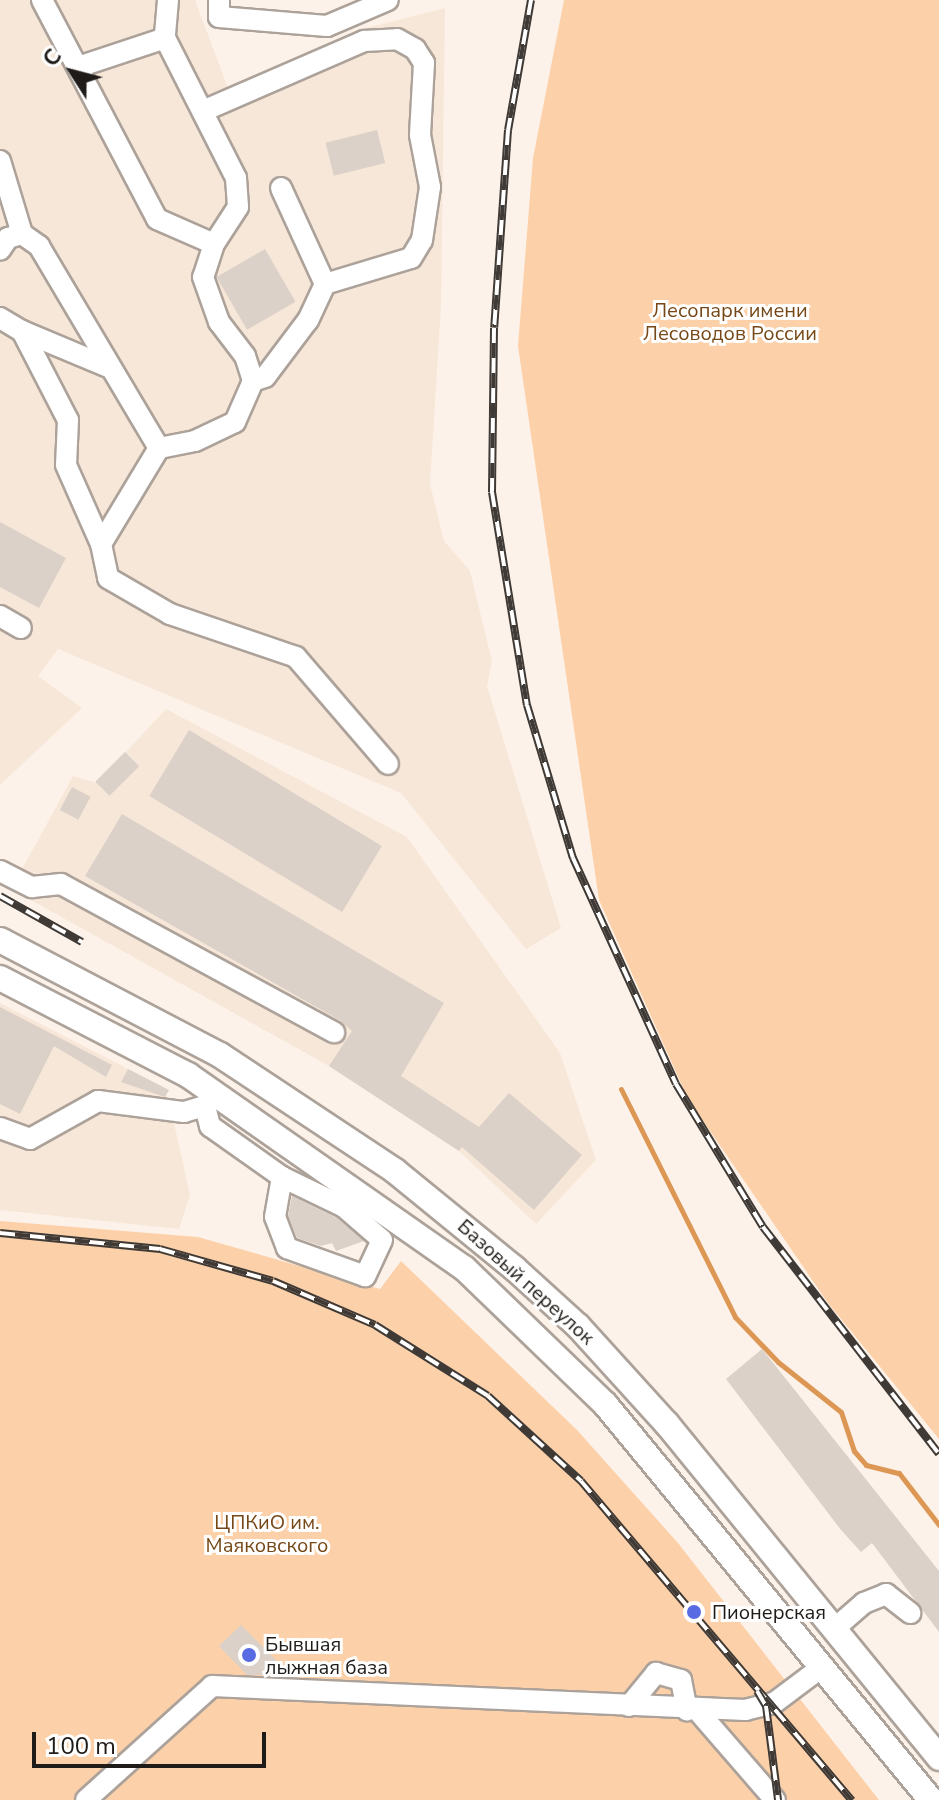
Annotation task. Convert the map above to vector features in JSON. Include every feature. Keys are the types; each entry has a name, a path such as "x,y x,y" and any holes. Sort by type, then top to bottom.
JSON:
{"main road":[{"name":"Базовый переулок","path":"0,940 220,1055 443,1209 623,1373 939,1758"},
{"name":"Базовый переулок","path":"0,978 210,1099 404,1222 543,1341 605,1404 931,1800"}],"street":[{"path":"42,0 69,57 81,66 157,219 214,244"},
{"path":"168,0 165,38 236,178 238,207 214,244 203,277 253,381"},
{"path":"219,0 219,17 327,26 352,7 388,0"},
{"path":"81,66 165,38"},
{"path":"101,544 159,448 195,441 235,422 253,381 265,377 308,320 325,284 411,258 422,240 430,187 420,135 424,63 415,49 397,39 364,41 203,111"},
{"path":"0,161 22,234 39,246 108,367 159,448"},
{"path":"281,188 325,284"},
{"path":"0,250 8,238 22,234"},
{"path":"0,318 22,331 108,367"},
{"path":"22,331 68,420 66,465 101,544 108,578 145,600 296,657 388,764"},
{"path":"0,616 21,628"},
{"path":"9,875 32,887 61,884 334,1032"},
{"path":"0,1128 30,1139 98,1101 184,1112 210,1099 210,1126 282,1177 344,1207 382,1240 365,1276 287,1248 275,1217 282,1177"},
{"path":"834,1629 864,1603 886,1594 910,1613"},
{"path":"86,1800 212,1686 692,1710 759,1709 822,1667"},
{"path":"629,1706 656,1673 681,1680 692,1710 775,1800"}],"shaded area":[{"path":"0,0 195,0 228,88 355,31 445,8 441,306 430,484 444,541 470,571 492,661 487,686 561,928 526,949 401,793 58,649 38,676 82,708 0,785"},
{"path":"166,709 407,837 560,1053 596,1160 536,1224 459,1151 329,1066 11,889 73,776 97,783"},
{"path":"0,1003 169,1090 159,1108 174,1123 190,1195 179,1229 0,1210"}],"green space":[{"name":"Лесопарк имени Лесоводов России","path":"564,0 939,0 939,1439 828,1303 688,1099 599,900 518,346 533,158"},
{"name":"ЦПКиО им. Маяковского","path":"0,1221 198,1237 380,1289 401,1261 577,1430 678,1543 879,1800 0,1800"}],"building":[{"path":"377,130 385,163 334,176 326,143"},
{"path":"265,249 296,302 247,330 217,277"},
{"path":"0,522 66,558 39,608 0,587"},
{"path":"189,730 382,846 342,912 149,796"},
{"path":"125,752 139,766 109,796 95,782"},
{"path":"72,787 91,797 78,820 60,810"},
{"path":"122,814 444,1003 401,1076 479,1127 509,1093 582,1155 534,1210 462,1147 459,1151 329,1066 352,1031 341,1021 85,876"},
{"path":"0,1007 112,1065 106,1077 54,1046 20,1114 0,1104"},
{"path":"128,1069 169,1090 165,1097 121,1082"},
{"path":"292,1196 337,1218 364,1241 336,1251 332,1243 321,1246 297,1238 288,1216"},
{"path":"762,1349 939,1571 939,1632 872,1543 861,1552 841,1530 726,1379"},
{"name":"Бывшая лыжная база","path":"241,1625 279,1663 266,1675 247,1675 219,1646"}],"waterway":[{"path":"621,1089 735,1317 778,1362 841,1412 854,1451 866,1465 899,1473 939,1525"}],"railway":[{"path":"531,0 508,130 494,328 492,492 527,705 573,858 676,1084 763,1227 939,1454"},
{"path":"0,896 82,942"},
{"path":"0,1233 160,1249 273,1281 375,1325 488,1396 581,1481 852,1800"},
{"path":"757,1691 766,1706 778,1800"}],"place":[{"name":"Пионерская","path":"694,1612"},
{"name":"Бывшая лыжная база","path":"249,1655"}]}
